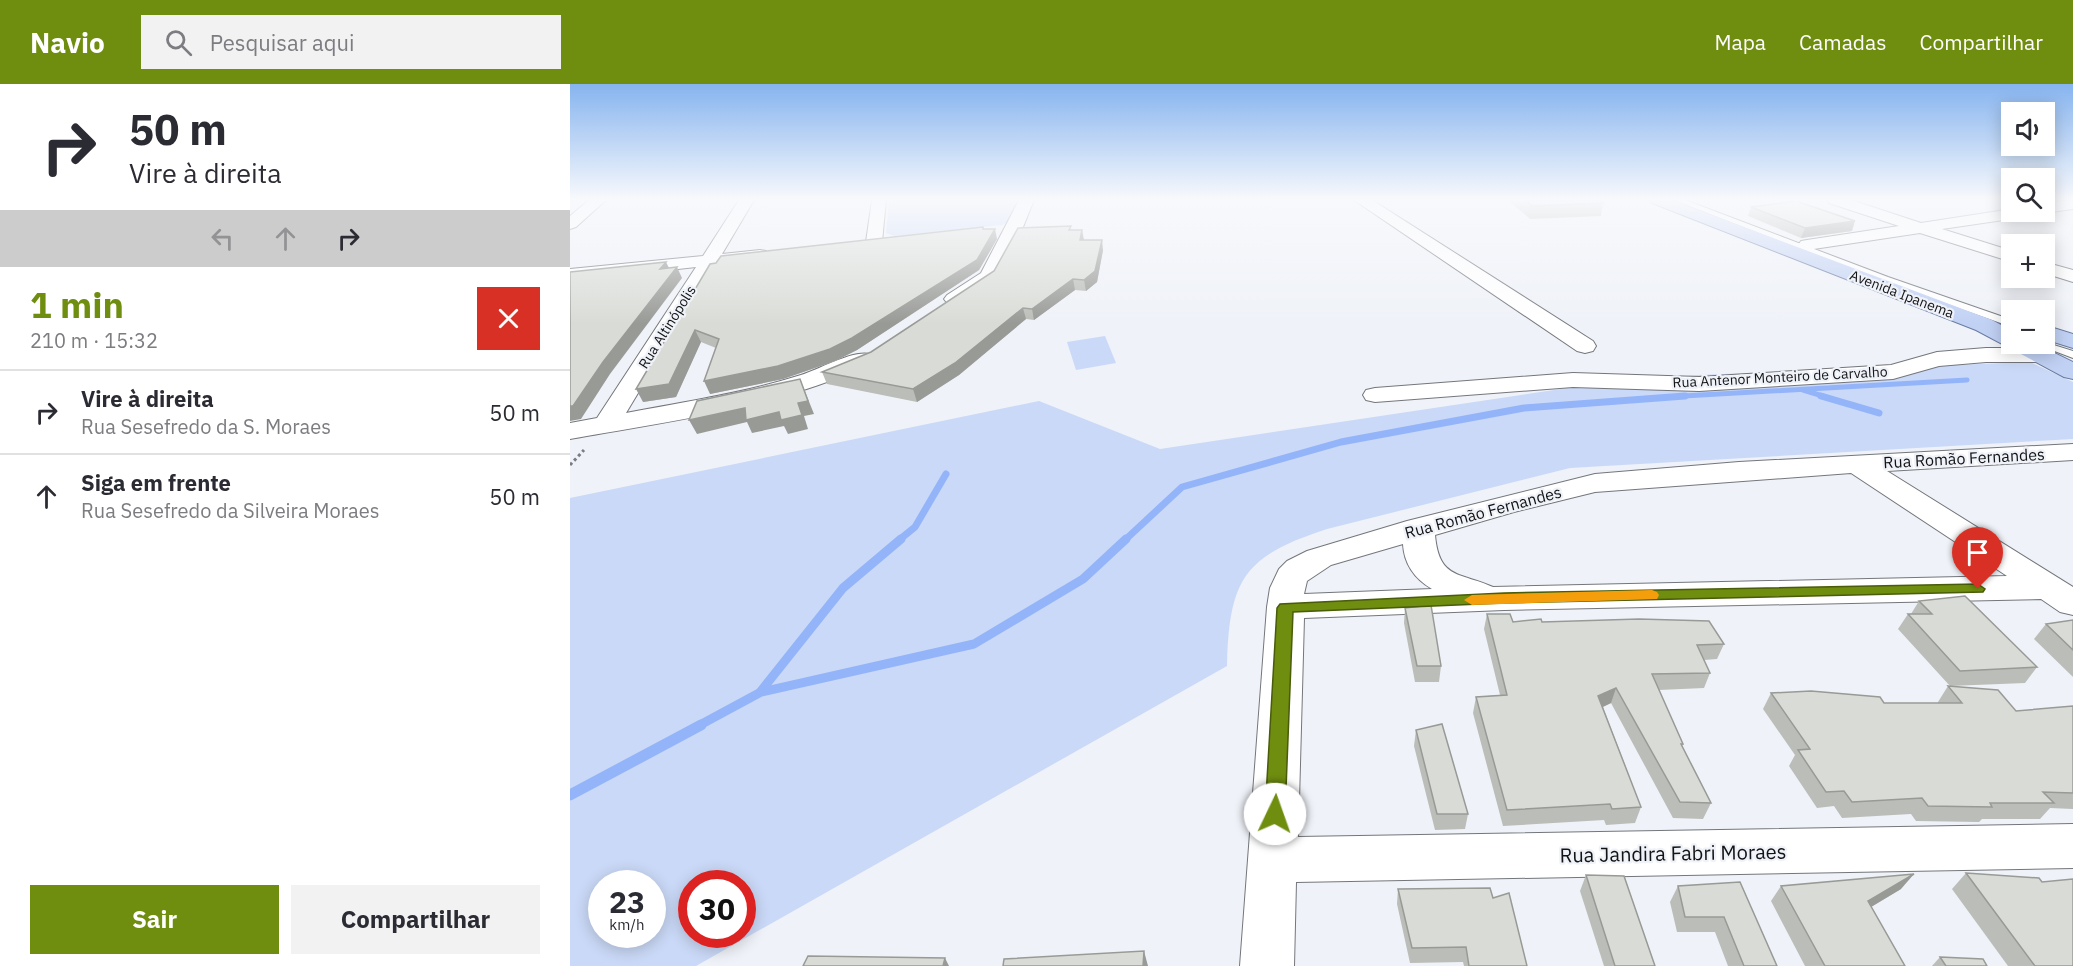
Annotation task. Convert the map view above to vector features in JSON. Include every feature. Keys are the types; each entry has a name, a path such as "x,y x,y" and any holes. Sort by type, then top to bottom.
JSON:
{"main road":[{"name":"Avenida Ipanema","path":"1765,241 1984,325 2001,334"},
{"name":"Avenida Ipanema","path":"1797,241 2001,318"},
{"path":"2055,341 2073,343"},
{"path":"2055,353 2073,372"}],"street":[{"name":"Rua Altinópolis","path":"606,424 721,241"},
{"path":"939,309 988,276 1008,241"},
{"path":"1424,241 1586,346"},
{"path":"1807,245 1833,241"},
{"path":"1962,241 2001,254"},
{"path":"570,275 779,253"},
{"path":"2055,270 2073,276"},
{"path":"570,430 790,387 844,368 884,345"},
{"name":"Rua Antenor Monteiro de Carvalho","path":"1375,395 1573,380 1699,384 1893,372 1937,359 1986,355 2001,351"},
{"name":"Rua Romão Fernandes","path":"1288,592 1299,569 1319,558 1419,528 1595,483 1856,464 2071,454"},
{"path":"1856,464 2060,595"},
{"path":"1419,528 1421,559 1435,575 1462,589 1504,598"},
{"path":"1267,966 1288,592 1343,605 1504,598 2060,595"},
{"name":"Rua Jandira Fabri Moraes","path":"1272,860 2073,846"}],"lane":[{"path":"1774,241 2001,329"},
{"path":"1785,241 1885,279 2001,318"},
{"path":"1984,325 2001,330"},
{"path":"2055,346 2073,355"}],"shaded area":[{"path":"1105,336 1116,363 1076,370 1067,342"},
{"path":"2030,362 2073,382 2073,439 1570,468 1327,529 1277,550 1259,561 1247,575 1238,592 1232,612 1227,666 756,932 756,870 678,870 678,948 728,948 696,966 570,966 570,498 1039,401 1160,449 1614,381 1698,375"}],"building":[{"path":"855,241 988,241 977,260 852,338 830,349 778,366 704,381 719,339 695,330 669,384 636,389 710,264 716,263 721,256"},
{"path":"1011,241 1102,241 1095,271 1084,280 1073,279 1032,309 1023,308 955,363 913,389 822,372 871,352 994,271"},
{"path":"666,262 660,269 677,267 603,362 573,406 570,406 570,272"},
{"path":"800,379 808,401 798,403 802,415 781,420 779,412 746,420 745,408 689,420 697,401"},
{"path":"1965,596 2037,667 1960,671 1908,614 1932,614 1919,601"},
{"path":"1431,605 1441,666 1417,666 1405,608"},
{"path":"1487,614 1510,614 1513,622 1541,619 1542,622 1639,619 1709,621 1724,644 1697,645 1710,673 1652,674 1683,744 1681,744 1711,803 1680,802 1616,688 1598,696 1641,807 1612,809 1610,804 1507,810 1476,697 1507,695"},
{"path":"2073,620 2073,650 2046,624"},
{"path":"1948,686 1998,690 2016,711 2073,706 2073,793 2043,792 2054,803 1990,803 1992,807 1928,806 1922,798 1852,802 1844,791 1826,792 1798,750 1810,749 1771,693 1811,691 1880,697 1884,703 1962,703"},
{"path":"1442,724 1468,814 1437,814 1416,730"},
{"path":"1966,873 2039,878 2042,882 2073,879 2073,966 2035,966"},
{"path":"1914,874 1868,901 1905,966 1825,966 1781,886"},
{"path":"1586,875 1624,876 1655,966 1615,966"},
{"path":"1740,882 1777,966 1744,966 1724,917 1685,917 1678,886"},
{"path":"1490,888 1493,898 1509,893 1527,966 1469,966 1466,947 1412,948 1398,889"},
{"path":"1144,951 1143,966 1003,966 1004,959"},
{"path":"808,956 945,958 943,966 803,966"},
{"path":"1940,957 1983,959 1987,966 1946,966"}],"waterway":[{"path":"1666,397 1967,380"},
{"path":"1803,390 1826,397"},
{"path":"1125,540 1182,487 1341,442 1524,408 1685,396"},
{"path":"1821,396 1879,413"},
{"path":"899,540 915,527 946,474"},
{"path":"761,691 843,588 901,539"},
{"path":"698,726 761,692 974,644 1083,579 1126,539"},
{"path":"570,795 701,725"}],"slow traffic":[{"path":"1472,600 1652,595"}],"route":[{"path":"1275,814 1285,608 1504,598 1978,589"}]}
